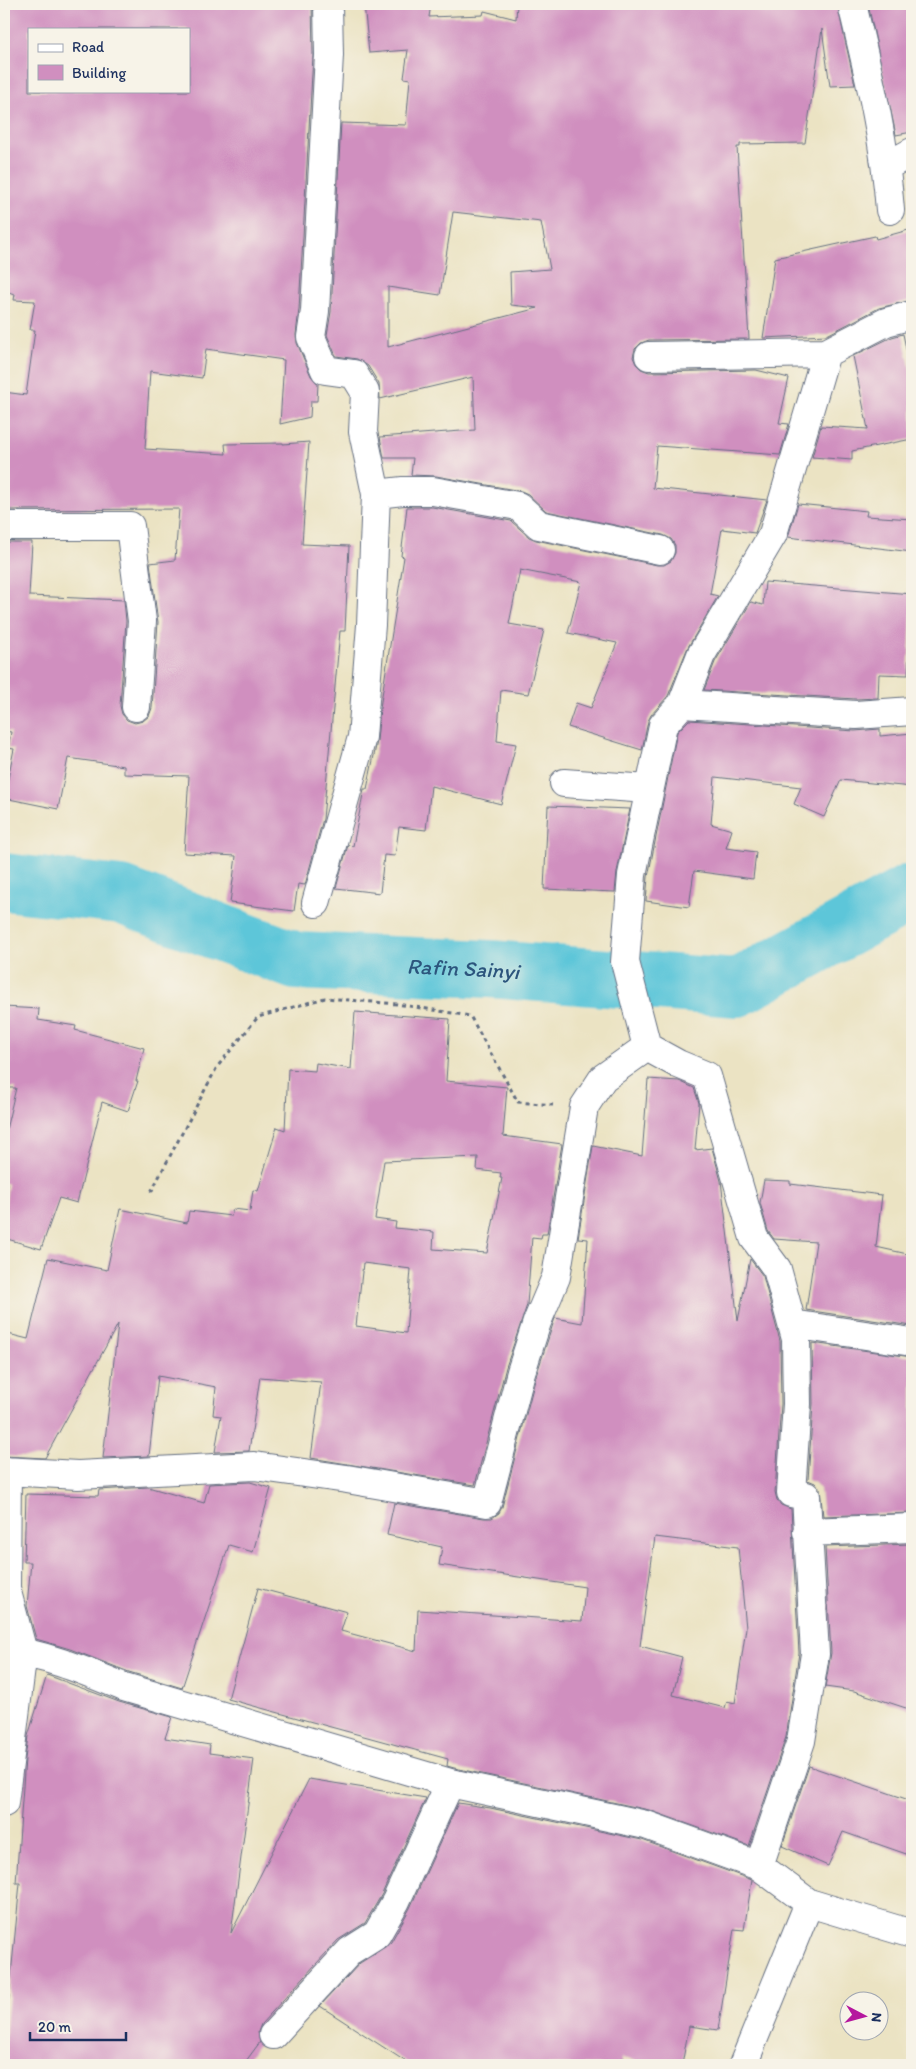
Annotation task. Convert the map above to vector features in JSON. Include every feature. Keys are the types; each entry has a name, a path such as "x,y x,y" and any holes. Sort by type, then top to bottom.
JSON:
{"street":[{"path":"316,903 362,737 371,625 376,494 363,432 365,392 354,374 325,370 311,337 315,311 329,56 328,4"},
{"path":"852,4 887,166 890,210"},
{"path":"887,166 912,152"},
{"path":"649,356 826,353 886,322 912,315"},
{"path":"759,1866 802,1741 815,1654 815,1620 807,1532 806,1496 791,1493 797,1404 796,1339 777,1268 754,1238 707,1076 678,1064 648,1047 625,962 632,875 662,725 682,704 701,655 773,534 826,353"},
{"path":"376,494 403,491 433,491 518,506 539,525 660,550"},
{"path":"4,526 130,526 142,621 136,708"},
{"path":"682,704 856,715 912,711"},
{"path":"564,783 648,789"},
{"path":"4,1803 13,1651 6,1588 5,1471 78,1476 254,1466 347,1479 487,1503 521,1372 537,1322 556,1277 584,1107 603,1078 648,1047"},
{"path":"792,1324 912,1342"},
{"path":"807,1532 912,1528"},
{"path":"13,1651 73,1666 124,1687 450,1783 646,1825 759,1866 809,1902 912,1934"},
{"path":"273,2035 350,1951 377,1934 396,1901 450,1783"},
{"path":"743,2065 809,1902"}],"path":[{"path":"151,1192 217,1067 258,1017 325,998 397,1004 470,1016 518,1102 584,1107"}],"building":[{"path":"4,4 312,4 313,55 296,335 297,343 311,376 318,384 317,401 311,401 310,417 280,424 284,360 206,349 202,378 150,371 145,449 226,454 225,444 309,442 302,544 349,546 345,631 340,631 323,819 305,885 298,884 294,911 230,903 236,856 184,853 189,776 124,774 124,766 68,758 58,809 4,798 14,749 8,748 11,732 4,731 4,542 32,542 29,596 124,600 126,621 120,706 122,714 127,720 135,723 143,721 149,716 152,708 158,622 150,563 175,560 179,509 4,510 4,392 26,395 35,330 30,330 35,301 14,300 15,294 4,291"},
{"path":"364,4 431,4 429,17 483,15 484,11 516,19 517,4 837,4 855,85 830,86 822,29 805,143 740,144 740,147 737,147 749,339 649,340 641,343 635,349 633,357 636,364 641,369 649,372 756,370 789,378 779,423 789,424 780,455 657,446 653,488 767,500 755,533 722,529 710,594 718,596 688,647 668,696 648,721 642,750 568,727 576,703 591,708 617,643 568,633 581,582 520,570 509,624 544,630 528,694 501,690 497,741 516,744 501,804 431,786 426,830 399,827 395,856 384,855 380,893 336,888 348,845 353,846 364,789 367,789 377,741 380,708 404,557 401,556 407,507 432,507 511,521 529,537 536,540 657,565 664,565 671,561 675,553 675,545 671,539 663,535 546,511 528,494 521,491 436,476 411,475 413,458 384,458 380,437 475,430 473,377 380,399 379,384 368,366 357,359 336,356 327,335 331,312 341,123 406,125 410,79 404,78 408,50 369,53","holes":["453,212 541,222 550,269 510,272 511,305 538,308 388,347 388,287 440,295"]},
{"path":"868,4 912,4 912,132 896,135"},
{"path":"912,229 912,300 879,308 827,335 763,338 775,258 875,236 876,239"},
{"path":"903,334 912,377 912,439 852,451 852,460 812,457 821,426 868,429 853,356 892,337"},
{"path":"798,504 867,511 866,516 912,519 912,552 788,537"},
{"path":"765,582 912,594 908,675 879,674 878,698 856,699 704,690 715,662 751,602 763,605"},
{"path":"689,720 855,731 880,729 880,736 912,733 912,787 841,780 824,817 794,804 801,787 715,777 711,824 732,830 726,848 756,852 753,879 694,871 689,907 646,901 648,877 677,732"},
{"path":"548,806 630,809 617,872 615,892 544,889"},
{"path":"4,1007 39,1009 38,1020 76,1026 75,1030 144,1048 136,1081 138,1081 128,1111 102,1102 77,1203 59,1198 41,1249 4,1238 8,1184 4,1183 4,1138 16,1088 4,1088"},
{"path":"355,1012 450,1019 446,1081 507,1087 503,1136 562,1144 547,1234 542,1234 541,1238 532,1237 527,1305 506,1367 475,1485 311,1458 321,1382 260,1377 249,1451 215,1452 221,1416 213,1415 216,1387 158,1376 149,1456 103,1458 118,1324 45,1458 4,1456 4,1333 28,1339 48,1258 107,1270 120,1209 187,1223 189,1211 231,1216 233,1209 250,1211 253,1190 258,1191 277,1127 285,1130 288,1069 315,1071 316,1063 351,1069","holes":["478,1157 477,1170 501,1173 500,1178 502,1178 487,1253 433,1249 434,1232 395,1228 396,1222 375,1219 384,1161","363,1263 411,1269 406,1333 356,1326"]},
{"path":"648,1079 679,1081 694,1088 699,1103 695,1150 712,1148 721,1181 738,1321 750,1259 763,1276 780,1341 781,1404 775,1492 777,1500 781,1505 791,1509 799,1653 786,1737 749,1846 649,1810 454,1768 447,1766 448,1759 228,1699 258,1588 347,1612 341,1631 416,1651 418,1610 582,1621 585,1587 439,1565 442,1547 387,1535 394,1503 484,1518 492,1518 499,1513 536,1376 555,1318 582,1323 588,1239 578,1238 593,1146 642,1156","holes":["655,1537 738,1547 746,1628 735,1703 727,1701 725,1708 673,1695 682,1657 640,1646"]},
{"path":"764,1180 790,1181 790,1184 882,1195 876,1247 912,1255 912,1326 806,1310 816,1242 774,1239 768,1231 760,1203"},
{"path":"812,1343 912,1357 912,1513 823,1516 820,1489 815,1483 808,1480 813,1404"},
{"path":"250,1482 271,1488 253,1552 229,1545 182,1688 129,1672 70,1649 36,1639 27,1606 31,1562 24,1562 26,1494 98,1496 99,1490 148,1487 204,1503 209,1484"},
{"path":"912,1544 912,1710 854,1691 825,1687 831,1653 825,1547"},
{"path":"47,1675 119,1702 172,1717 165,1738 210,1745 209,1753 254,1759 231,1933 309,1779 426,1798 382,1894 365,1923 338,1940 261,2024 258,2032 260,2042 243,2065 4,2065 4,2047 20,1883 16,1883 25,1759 28,1736"},
{"path":"809,1766 912,1801 912,1856 843,1832 828,1866 782,1846"},
{"path":"458,1803 642,1840 752,1880 744,1930 734,1929 718,2030 689,2026 682,2065 660,2065 622,2058 620,2065 411,2065 320,2006 360,1963 391,1942 410,1908"}],"waterway":[{"name":"Rafin Sainyi","path":"4,882 121,895 296,961 490,969 737,988 912,892"}]}
